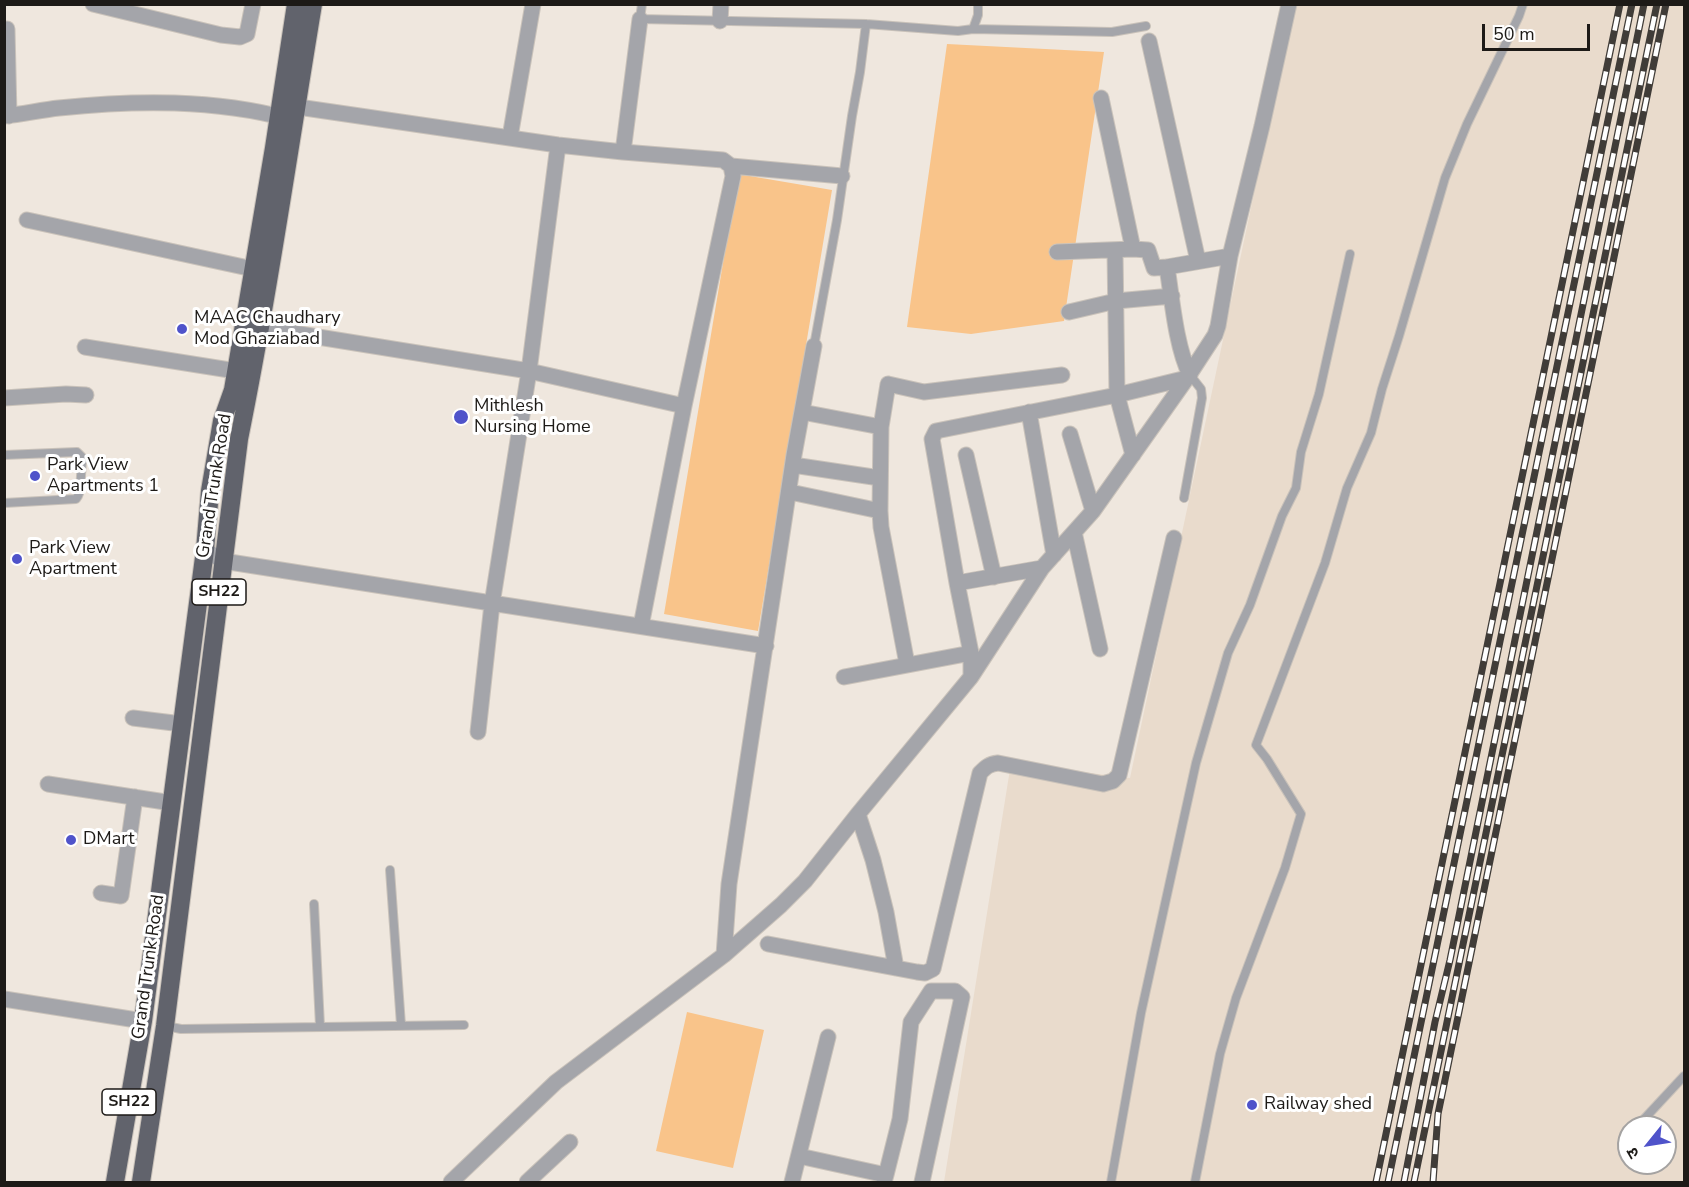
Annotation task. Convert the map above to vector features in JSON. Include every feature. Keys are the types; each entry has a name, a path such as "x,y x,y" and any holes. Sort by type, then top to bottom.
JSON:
{"highway":[{"name":"Grand Trunk Road","path":"141,1182 165,1026 252,326 290,114 296,4"},
{"name":"Grand Trunk Road","path":"115,1182 142,1021 205,550 210,491 220,430 233,390 236,371 252,326 253,269 290,114 313,4"}],"street":[{"path":"93,4 118,8 221,35 240,37 247,34 253,4"},
{"path":"510,137 533,4"},
{"path":"720,21 721,4"},
{"path":"451,1182 556,1082 724,955 805,881 971,677 1042,568 1093,511 1189,377 1215,335 1218,326 1230,256 1289,4"},
{"path":"623,152 641,12"},
{"path":"7,29 7,116 139,102 221,106 510,137 623,152 723,160 731,166 842,176"},
{"path":"1148,34 1198,261"},
{"path":"1101,98 1133,249"},
{"path":"478,732 492,604 529,371 558,145"},
{"path":"641,626 684,406 733,176 731,166"},
{"path":"27,219 253,269"},
{"path":"1115,250 1117,395 1133,455"},
{"path":"1057,252 1148,250 1154,268 1230,256"},
{"path":"1167,267 1189,377"},
{"path":"1069,312 1116,301 1172,296"},
{"path":"252,326 529,371 684,406"},
{"path":"724,955 729,884 793,465 814,346"},
{"path":"85,347 236,371"},
{"path":"907,664 881,526 881,427 888,384 924,392 1062,375"},
{"path":"971,677 971,653 932,438 936,431 1117,395 1189,377"},
{"path":"4,398 86,395"},
{"path":"802,411 881,427"},
{"path":"1029,412 1054,555"},
{"path":"1070,434 1093,511"},
{"path":"966,455 994,577"},
{"path":"793,465 880,478"},
{"path":"790,492 880,511"},
{"path":"1074,532 1100,649"},
{"path":"768,944 896,968 925,972 933,969 980,773 985,767 998,763 1103,784 1113,781 1119,774 1174,538"},
{"path":"205,550 223,561 766,645"},
{"path":"957,583 1042,568"},
{"path":"844,677 971,653"},
{"path":"133,718 182,724"},
{"path":"48,784 172,803"},
{"path":"101,893 122,896 135,797"},
{"path":"858,814 886,912 896,968"},
{"path":"799,1156 885,1179 900,1119 911,1022 931,991 955,991 962,997 922,1182"},
{"path":"4,999 142,1021"},
{"path":"792,1182 828,1037"},
{"path":"527,1182 570,1142"}],"lane":[{"path":"973,29 978,15 978,4"},
{"path":"1195,1182 1220,1054 1236,998 1285,868 1301,814 1256,745 1325,563 1347,489 1371,433 1445,178 1467,124 1523,4"},
{"path":"641,12 720,21 866,24 958,31 973,29 1148,34"},
{"path":"814,346 837,220 866,24"},
{"path":"1111,1182 1141,1013 1196,763 1228,653 1250,605 1282,516 1296,488 1301,452 1319,394 1350,254"},
{"path":"1184,498 1202,398 1202,389 1189,377"},
{"path":"4,455 77,452 82,457 82,461 80,491 75,499 4,503"},
{"path":"390,870 401,1025"},
{"path":"314,904 320,1026"},
{"path":"165,1026 181,1029 464,1024"},
{"path":"1648,1115 1684,1076"}],"shaded area":[{"path":"1294,5 1684,5 1684,1182 944,1182 1011,763 1130,778"},
{"path":"947,44 1104,52 1064,321 971,334 907,327"},
{"path":"738,174 832,190 758,631 664,614"},
{"path":"687,1012 764,1030 733,1168 656,1151"}],"railway":[{"path":"1376,1182 1620,4"},
{"path":"1388,1182 1632,4"},
{"path":"1404,1182 1644,4"},
{"path":"1414,1182 1657,4"},
{"path":"1433,1182 1438,1114 1666,4"}],"place":[{"name":"MAAC Chaudhary Mod Ghaziabad","path":"182,329"},
{"name":"Mithlesh Nursing Home","path":"461,417"},
{"name":"Park View Apartments 1","path":"35,476"},
{"name":"Park View Apartment","path":"17,559"},
{"name":"DMart","path":"71,840"},
{"name":"Railway shed","path":"1252,1105"}]}
